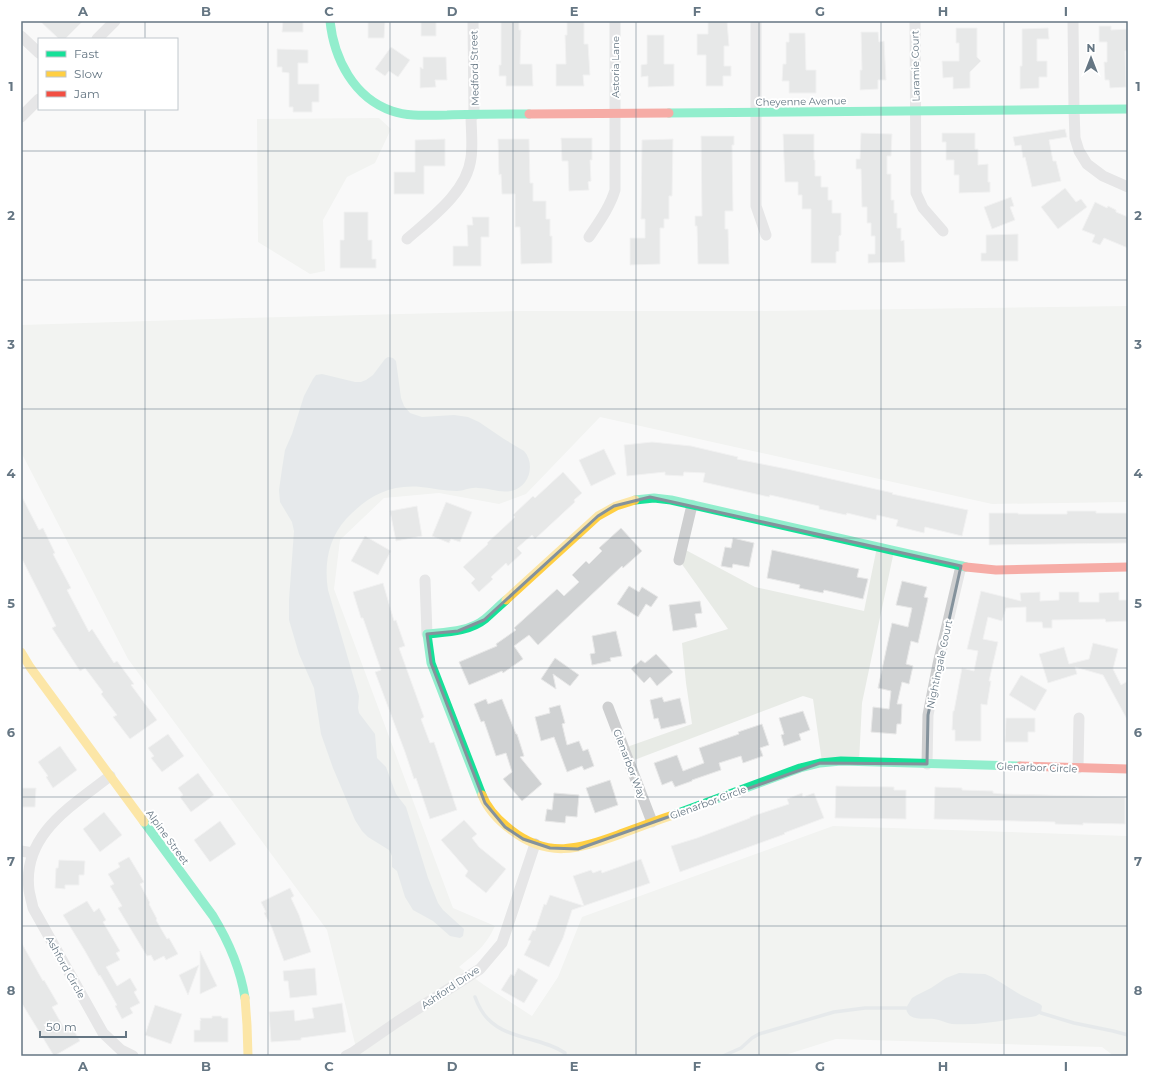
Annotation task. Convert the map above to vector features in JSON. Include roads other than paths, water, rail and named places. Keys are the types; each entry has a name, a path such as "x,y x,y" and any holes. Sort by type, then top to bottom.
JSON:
{"street":[{"path":"98,38 115,21"},
{"name":"Cheyenne Avenue","path":"330,21 330,31 338,58 354,85 372,100 391,111 412,115 1128,109"},
{"name":"Medford Street","path":"407,239 441,210 468,174 471,158 473,115 473,21"},
{"name":"Astoria Lane","path":"589,237 605,212 615,190 615,21"},
{"path":"756,21 756,206 766,235"},
{"name":"Laramie Court","path":"915,21 916,193 923,208 943,231"},
{"path":"1073,21 1075,138 1079,151 1088,164 1103,176 1128,187"},
{"path":"21,36 38,53"},
{"path":"22,113 38,99"},
{"path":"427,634 458,631 471,628 484,620 584,527 598,516 614,506 631,500 650,498 692,505 961,566 996,570 1128,567"},
{"path":"679,560 692,505"},
{"name":"Nightingale Court","path":"927,764 928,715 938,664 961,566"},
{"name":"Glenarbor Circle","path":"425,580 427,634 432,663 485,803 494,816 505,827 535,844 550,848 578,848 588,846 820,762 841,761 1128,769"},
{"name":"Alpine Street","path":"21,652 30,667 213,916 230,947 240,972 248,1017 248,1056"},
{"name":"Glenarbor Way","path":"608,707 652,822"},
{"path":"1078,768 1079,718"},
{"name":"Ashford Circle","path":"110,776 56,818 42,834 33,853 25,886 33,908 104,1033 121,1050 133,1056"},
{"name":"Ashford Drive","path":"346,1056 352,1054 397,1022 480,969 502,943 535,844"},
{"path":"21,851 33,853"}],"waterway":[{"path":"475,997 484,1014 496,1026 515,1035 546,1044 565,1053"},
{"path":"723,1056 741,1048 759,1034 834,1012 865,1008 906,1008"},
{"path":"1041,1013 1074,1023 1128,1035"}]}
